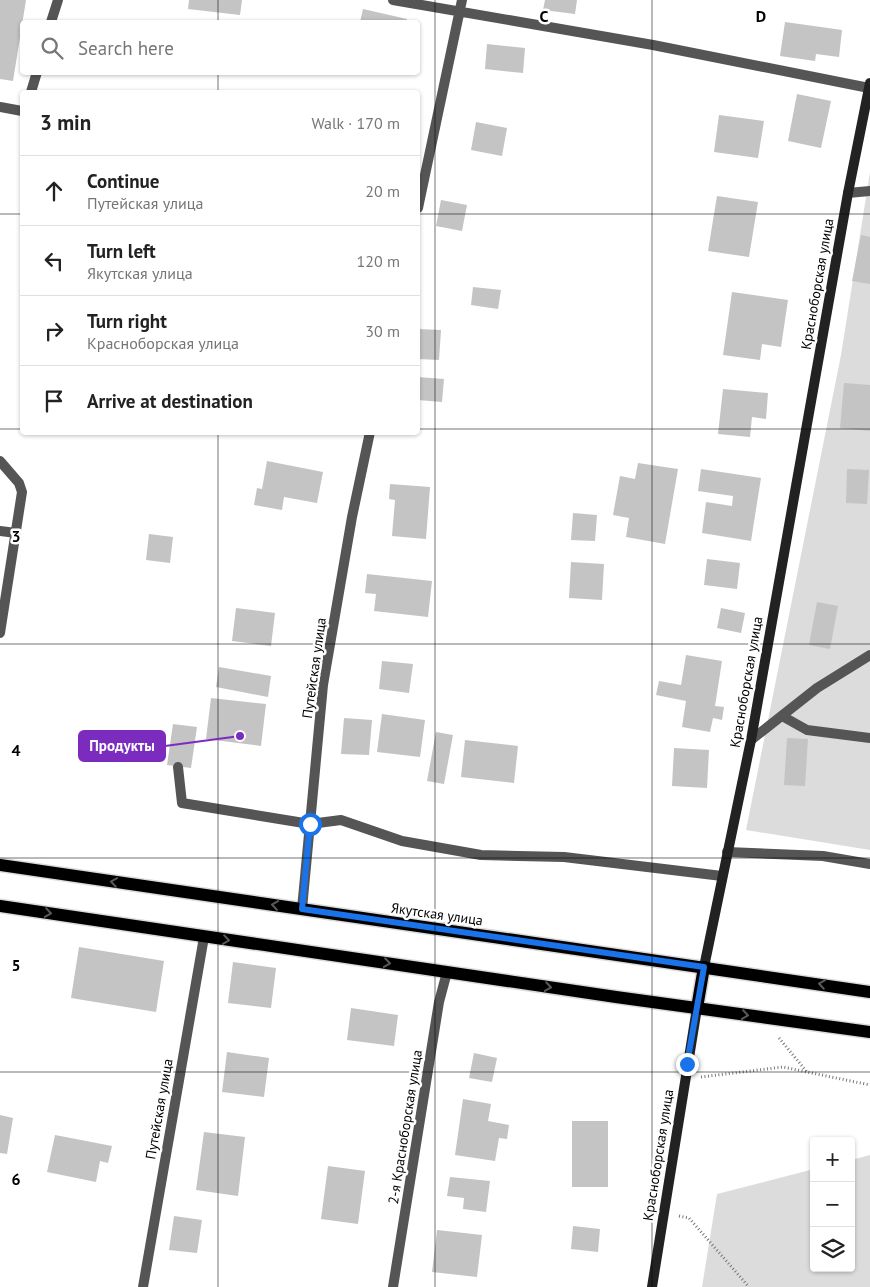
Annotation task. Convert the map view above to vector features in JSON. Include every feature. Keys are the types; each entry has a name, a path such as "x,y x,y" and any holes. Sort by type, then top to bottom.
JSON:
{"main road":[{"name":"Якутская улица","path":"0,865 870,992"},
{"path":"0,906 870,1032"},
{"name":"Красноборская улица","path":"696,1008 704,967"}],"street":[{"path":"53,20 58,0"},
{"path":"394,0 653,45 870,86"},
{"path":"420,198 462,0"},
{"path":"32,90 36,75"},
{"name":"Красноборская улица","path":"704,967 752,740 848,193 870,86"},
{"path":"0,107 20,111"},
{"path":"848,193 870,191"},
{"name":"Путейская улица","path":"302,909 323,685 352,517 369,435"},
{"path":"0,462 19,483 22,492 0,633"},
{"path":"0,531 16,533"},
{"path":"752,740 817,688 870,655"},
{"path":"782,716 807,730 870,738"},
{"path":"178,766 182,803 310,824 342,820 402,841 481,855 564,857 722,876"},
{"path":"727,852 823,856 870,864"},
{"name":"Путейская улица","path":"143,1287 204,937"},
{"name":"2-я Красноборская улица","path":"393,1287 439,1002 447,972"},
{"name":"Красноборская улица","path":"652,1287 696,1008"}],"path":[{"path":"780,1038 807,1072"},
{"path":"685,1079 783,1067 870,1085"},
{"path":"664,1213 689,1218 749,1287"}],"shaded area":[{"path":"870,172 870,850 746,830 841,355"},
{"path":"870,1155 870,1287 702,1287 717,1194 810,1170 810,1272 855,1272 855,1159"}],"building":[{"path":"0,0 26,0 23,20 20,20 20,37 13,81 0,79"},
{"path":"189,0 242,0 240,15 188,9"},
{"path":"545,0 577,0 575,14 543,10"},
{"path":"363,9 407,19 407,20 360,20"},
{"path":"785,22 842,30 839,57 816,54 815,61 780,56"},
{"path":"487,44 525,48 523,73 485,69"},
{"path":"797,94 831,101 821,148 788,141"},
{"path":"719,115 764,121 758,158 714,152"},
{"path":"476,122 507,128 502,156 471,150"},
{"path":"717,196 758,202 749,257 708,251"},
{"path":"441,200 467,205 462,231 436,226"},
{"path":"861,235 870,237 870,284 852,281"},
{"path":"473,287 501,290 498,309 471,305"},
{"path":"732,292 788,300 781,347 762,344 760,360 723,355"},
{"path":"420,329 441,330 439,360 420,359"},
{"path":"420,377 444,379 442,402 420,400"},
{"path":"844,383 870,385 870,431 840,428"},
{"path":"723,389 768,393 766,419 752,417 750,437 718,434"},
{"path":"267,461 323,472 317,503 284,497 282,510 254,505 257,488 262,489"},
{"path":"638,463 678,469 665,544 626,537 629,518 613,515 620,476 635,479"},
{"path":"701,469 761,478 751,541 702,533 706,502 732,506 733,496 698,491"},
{"path":"847,469 869,470 867,504 846,503"},
{"path":"390,484 430,487 426,539 392,536 395,500 389,499"},
{"path":"573,513 597,515 595,541 571,540"},
{"path":"149,534 173,537 170,563 146,560"},
{"path":"707,559 740,563 737,589 704,585"},
{"path":"571,562 604,564 602,600 569,598"},
{"path":"367,574 432,581 428,617 374,611 376,594 365,593"},
{"path":"817,602 838,606 830,649 809,645"},
{"path":"236,608 275,613 271,646 232,641"},
{"path":"721,608 745,613 741,633 717,628"},
{"path":"686,655 722,661 715,706 724,707 722,720 713,718 710,732 682,727 686,701 656,695 659,681 681,685"},
{"path":"382,661 413,664 409,693 379,689"},
{"path":"219,667 271,676 268,697 216,687"},
{"path":"211,698 266,704 261,746 206,739"},
{"path":"382,714 425,720 420,757 377,752"},
{"path":"344,718 372,720 369,755 341,754"},
{"path":"173,724 197,727 191,768 167,765"},
{"path":"436,732 453,735 444,784 427,781"},
{"path":"787,738 808,739 805,786 784,785"},
{"path":"465,740 518,746 514,783 461,777"},
{"path":"674,748 709,750 707,788 672,786"},
{"path":"79,947 164,961 156,1012 71,998"},
{"path":"233,962 276,968 271,1008 228,1003"},
{"path":"351,1008 398,1015 394,1046 347,1040"},
{"path":"227,1052 269,1058 264,1097 222,1092"},
{"path":"474,1053 497,1058 492,1082 469,1078"},
{"path":"463,1099 491,1104 488,1121 509,1125 507,1139 499,1138 495,1161 455,1155"},
{"path":"0,1115 13,1118 7,1154 0,1153"},
{"path":"572,1121 608,1121 608,1187 572,1187"},
{"path":"204,1132 245,1137 238,1196 196,1190"},
{"path":"55,1135 112,1146 108,1163 100,1161 96,1182 47,1172"},
{"path":"328,1166 365,1171 358,1224 321,1219"},
{"path":"450,1177 490,1181 486,1212 463,1209 464,1198 447,1196"},
{"path":"174,1216 202,1220 197,1253 169,1250"},
{"path":"573,1226 600,1229 598,1252 571,1249"},
{"path":"437,1230 482,1235 477,1277 432,1272"}],"place":[{"name":"Продукты","path":"240,736"}],"route":[{"path":"310,824 302,909 704,967 687,1064"}]}
